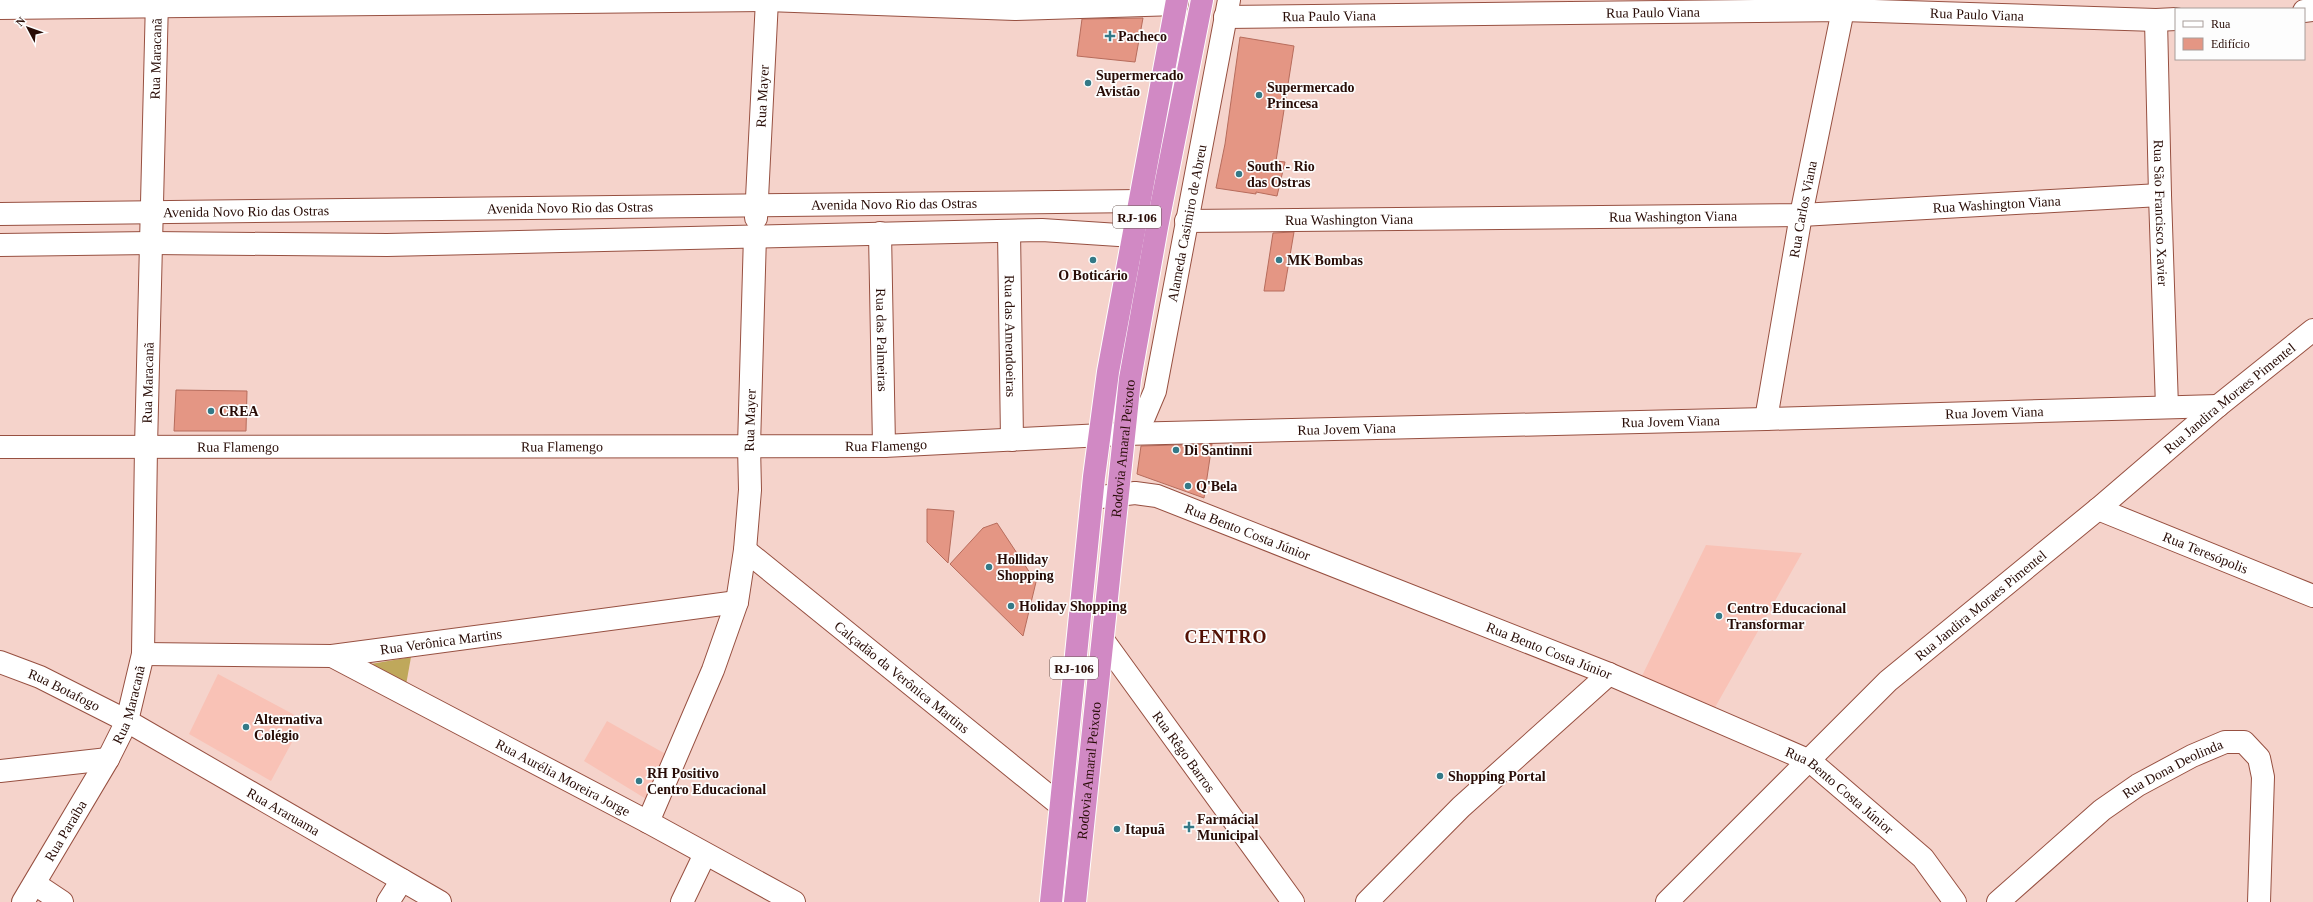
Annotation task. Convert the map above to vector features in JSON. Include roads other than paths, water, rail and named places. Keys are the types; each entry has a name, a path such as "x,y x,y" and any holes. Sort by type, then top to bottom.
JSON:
{"highway":[{"name":"Rodovia Amaral Peixoto","path":"1075,902 1118,496 1123,434 1130,379 1156,234 1202,0"},
{"name":"Rodovia Amaral Peixoto","path":"1051,902 1092,498 1108,372 1177,2"}],"street":[{"path":"0,8 157,3 767,0 1015,9 1177,2"},
{"name":"Rua Mayer","path":"648,822 713,670 737,602 745,550 750,490 749,446 756,204 767,0"},
{"name":"Rua Maracanã","path":"108,759 127,721 143,654 151,213 157,3"},
{"name":"Rua Paulo Viana","path":"1227,9 1844,5 2166,19"},
{"name":"Rua Carlos Viana","path":"1766,419 1801,215 1844,5"},
{"name":"Alameda Casimiro de Abreu","path":"1123,434 1144,417 1155,391 1227,9"},
{"name":"Rua São Francisco Xavier","path":"2166,19 2160,195 2167,407"},
{"name":"Rua Washington Viana","path":"1186,221 1801,215 2160,195"},
{"name":"Avenida Novo Rio das Ostras","path":"0,214 756,204 976,204 1139,201"},
{"name":"Avenida Novo Rio das Ostras","path":"0,245 151,243 395,245 690,239 755,235 1042,230 1134,236"},
{"name":"Rua das Amendoeiras","path":"1009,231 1012,440"},
{"name":"Rua das Palmeiras","path":"880,233 884,446"},
{"name":"Rua Jandira Moraes Pimentel","path":"1666,902 1810,761 1888,681 2098,509 2218,406 2313,330"},
{"name":"Rua Jovem Viana","path":"1123,434 1766,419 2218,406"},
{"name":"Rua Flamengo","path":"0,447 884,446 1123,434"},
{"name":"Rua Bento Costa Júnior","path":"1092,498 1135,493 1157,496 1609,674 1810,761 1923,858 1955,902"},
{"name":"Rua Teresópolis","path":"2098,509 2313,596"},
{"name":"Calçadão da Verônica Martins","path":"745,550 1060,805"},
{"name":"Rua Verônica Martins","path":"143,654 332,656 737,602"},
{"name":"Rua Rêgo Barros","path":"1103,640 1293,902"},
{"name":"Rua Aurélia Moreira Jorge","path":"332,656 648,822 794,902"},
{"name":"Rua Botafogo","path":"0,662 40,677 127,721"},
{"path":"1367,902 1461,807 1609,674"},
{"name":"Rua Araruama","path":"127,721 440,902"},
{"name":"Rua Dona Deolinda","path":"1998,902 2102,810 2138,785 2192,756 2225,742 2244,742 2259,758 2263,777 2259,902"},
{"path":"0,771 108,759"},
{"name":"Rua Paraíba","path":"23,902 108,759"},
{"path":"682,902 705,854"},
{"path":"388,902 402,880"},
{"path":"35,884 62,902"}],"place":[{"name":"Pacheco","path":"1110,36"},
{"name":"Supermercado Avistão","path":"1088,83"},
{"name":"Supermercado Princesa","path":"1259,95"},
{"name":"South - Rio das Ostras","path":"1239,174"},
{"name":"O Boticário","path":"1093,260"},
{"name":"MK Bombas","path":"1279,260"},
{"name":"CREA","path":"211,411"},
{"name":"Di Santinni","path":"1176,450"},
{"name":"Q'Bela","path":"1188,486"},
{"name":"Holliday Shopping","path":"989,567"},
{"name":"Holiday Shopping","path":"1011,606"},
{"name":"Centro Educacional Transformar","path":"1719,616"},
{"name":"Alternativa Colégio","path":"246,727"},
{"name":"Shopping Portal","path":"1440,776"},
{"name":"RH Positivo Centro Educacional","path":"639,781"},
{"name":"Farmácial Municipal","path":"1189,827"},
{"name":"Itapuã","path":"1117,829"}],"district":[{"name":"CENTRO","path":"1226,637"}]}
